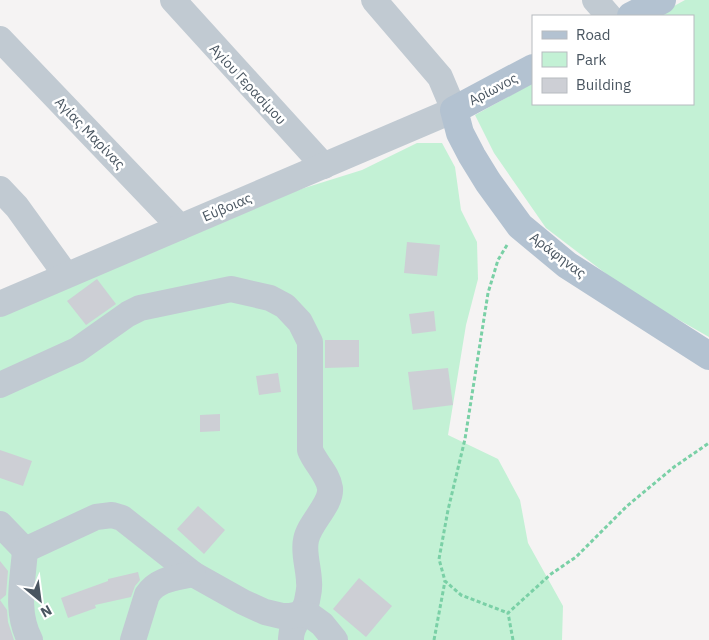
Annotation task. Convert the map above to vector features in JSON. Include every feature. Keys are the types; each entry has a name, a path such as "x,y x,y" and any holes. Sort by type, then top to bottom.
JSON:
{"main road":[{"path":"633,15 662,0"},
{"name":"Αρίωνος","path":"454,110 532,69"},
{"name":"Αράφηνας","path":"454,110 460,133 472,156 488,182 520,226 567,265 709,356"}],"street":[{"name":"Αγίου Γερασίμου","path":"173,0 324,166"},
{"path":"595,0 608,15"},
{"path":"388,6 440,77 454,110"},
{"name":"Αγίας Μαρίνας","path":"0,39 180,227"},
{"name":"Εύβοιας","path":"0,304 454,110"},
{"path":"0,189 16,207 66,275"},
{"path":"0,385 78,350 128,314 140,308 231,289 270,298 285,306 300,322 310,342 310,450 330,488 328,500 312,525 306,541 310,585 306,605 294,625 291,640"},
{"path":"26,550 96,518 112,515 122,518 193,574 265,612 290,616 300,614 311,616 322,624 335,640"},
{"path":"0,524 26,550 21,615 25,631 30,640"},
{"path":"133,640 147,595 154,585 193,574"}],"path":[{"path":"434,640 445,581 439,559 448,510 465,439 488,293 498,260 520,226"},
{"path":"508,613 552,574 576,556 627,506 674,467 709,443"},
{"path":"445,581 461,595 508,613"},
{"path":"508,613 513,640"}],"green space":[{"path":"685,0 709,0 709,337 630,292 546,228 494,153 475,115 532,84 532,105 694,105 694,15 658,15"},
{"path":"417,143 442,143 455,167 461,210 477,242 478,279 466,325 448,435 498,459 520,500 528,543 563,606 562,640 0,640 0,317 298,190 362,170"}],"building":[{"path":"407,242 440,245 437,276 404,273"},
{"path":"97,279 116,304 86,325 67,301"},
{"path":"434,311 436,331 412,334 409,314"},
{"path":"325,340 359,340 359,367 325,368"},
{"path":"448,368 453,405 413,410 408,372"},
{"path":"278,373 281,392 259,395 256,376"},
{"path":"220,414 220,431 200,432 200,415"},
{"path":"0,450 32,461 23,486 0,478"},
{"path":"198,506 225,530 204,554 177,529"},
{"path":"0,561 8,571 6,595 0,600"},
{"path":"138,572 140,580 135,586 131,597 95,605 96,608 68,618 61,598 108,581 108,579"},
{"path":"359,578 392,606 366,637 333,609"},
{"path":"0,600 7,610 8,622 14,640 0,640"}]}
